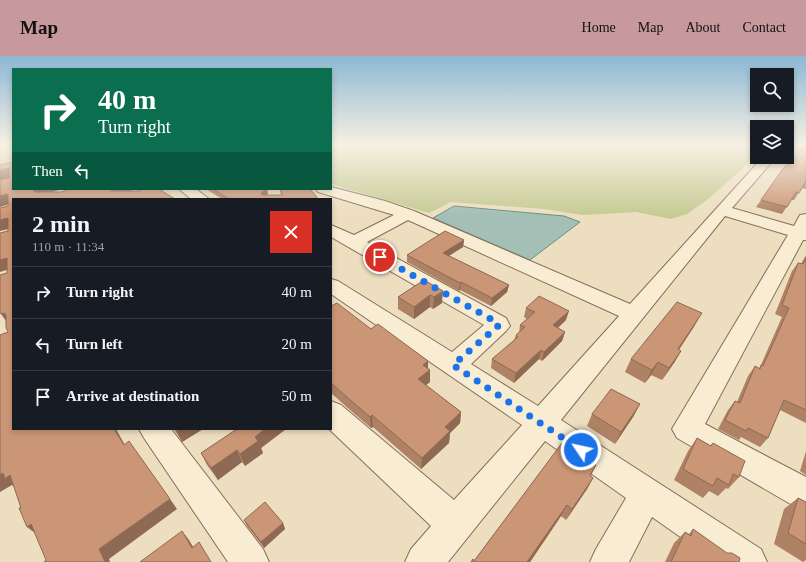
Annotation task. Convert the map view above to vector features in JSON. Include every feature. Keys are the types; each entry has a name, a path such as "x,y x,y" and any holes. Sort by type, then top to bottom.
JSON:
{"street":[{"path":"424,562 722,210 759,169"},
{"path":"188,190 200,198"},
{"path":"327,190 379,204 408,214 634,314"},
{"path":"722,210 804,229 688,429 806,495"},
{"path":"354,242 408,214"},
{"path":"332,231 498,323 498,326 453,365"},
{"path":"332,286 542,423 748,562"},
{"path":"332,414 455,524"},
{"path":"155,430 250,562"},
{"path":"609,562 646,494"}],"green space":[{"path":"0,169 12,169 12,169 0,173"},
{"path":"332,169 742,169 707,200 687,214 671,219 636,212 583,215 544,209 451,202 429,213 332,184"}],"water":[{"path":"454,206 564,216 580,222 530,260 433,218"}],"building":[{"path":"9,169 12,169 12,190 61,192 66,190 161,190 173,198 12,198 12,430 115,430 124,445 129,441 170,499 99,549 105,562 44,562 46,560 31,524 27,527 19,508 21,508 10,475 5,479 3,473 0,475 0,335 8,332 6,327 6,314 1,314 0,312 0,275 7,273 7,258 0,260 0,233 8,231 8,218 0,220 0,208 8,206 8,194 0,196 0,180 9,178"},
{"path":"783,169 806,169 806,181 799,193 796,192 787,207 761,200"},
{"path":"215,190 265,190 261,193 262,195 281,195 283,194 280,191 282,190 311,190 317,197 316,198 227,198"},
{"path":"445,231 464,240 443,253 509,285 492,298 407,255"},
{"path":"806,258 806,410 784,400 768,438 748,428 746,431 725,420 735,401 740,403 755,366 760,369 761,365 763,366 789,308 782,305 798,263 803,264"},
{"path":"424,280 443,291 434,297 430,295 414,307 398,297"},
{"path":"539,296 569,311 553,325 565,332 544,352 541,350 516,373 492,359 518,337 516,335 525,327 520,325 535,312 526,308"},
{"path":"677,302 702,313 678,349 681,351 669,368 658,362 652,370 631,359"},
{"path":"337,303 371,329 378,324 428,361 423,365 430,370 418,379 461,412 445,427 450,431 422,458 372,415 370,417 332,384 332,306"},
{"path":"611,389 640,404 621,432 592,414"},
{"path":"236,430 264,430 255,437 258,441 240,454 237,450 211,468 201,453"},
{"path":"697,438 711,446 713,443 745,461 739,477 733,474 729,485 717,478 713,486 683,469"},
{"path":"562,443 596,465 590,475 593,478 572,509 567,505 527,562 471,562 473,559 474,561"},
{"path":"798,498 806,502 806,544 788,533"},
{"path":"265,502 283,523 261,542 244,520"},
{"path":"693,529 727,553 732,553 740,558 739,562 671,562 685,532 691,536"},
{"path":"182,531 192,548 199,542 211,562 140,562"}],"route":[{"path":"380,257 498,323 498,326 453,365 581,450"}]}
